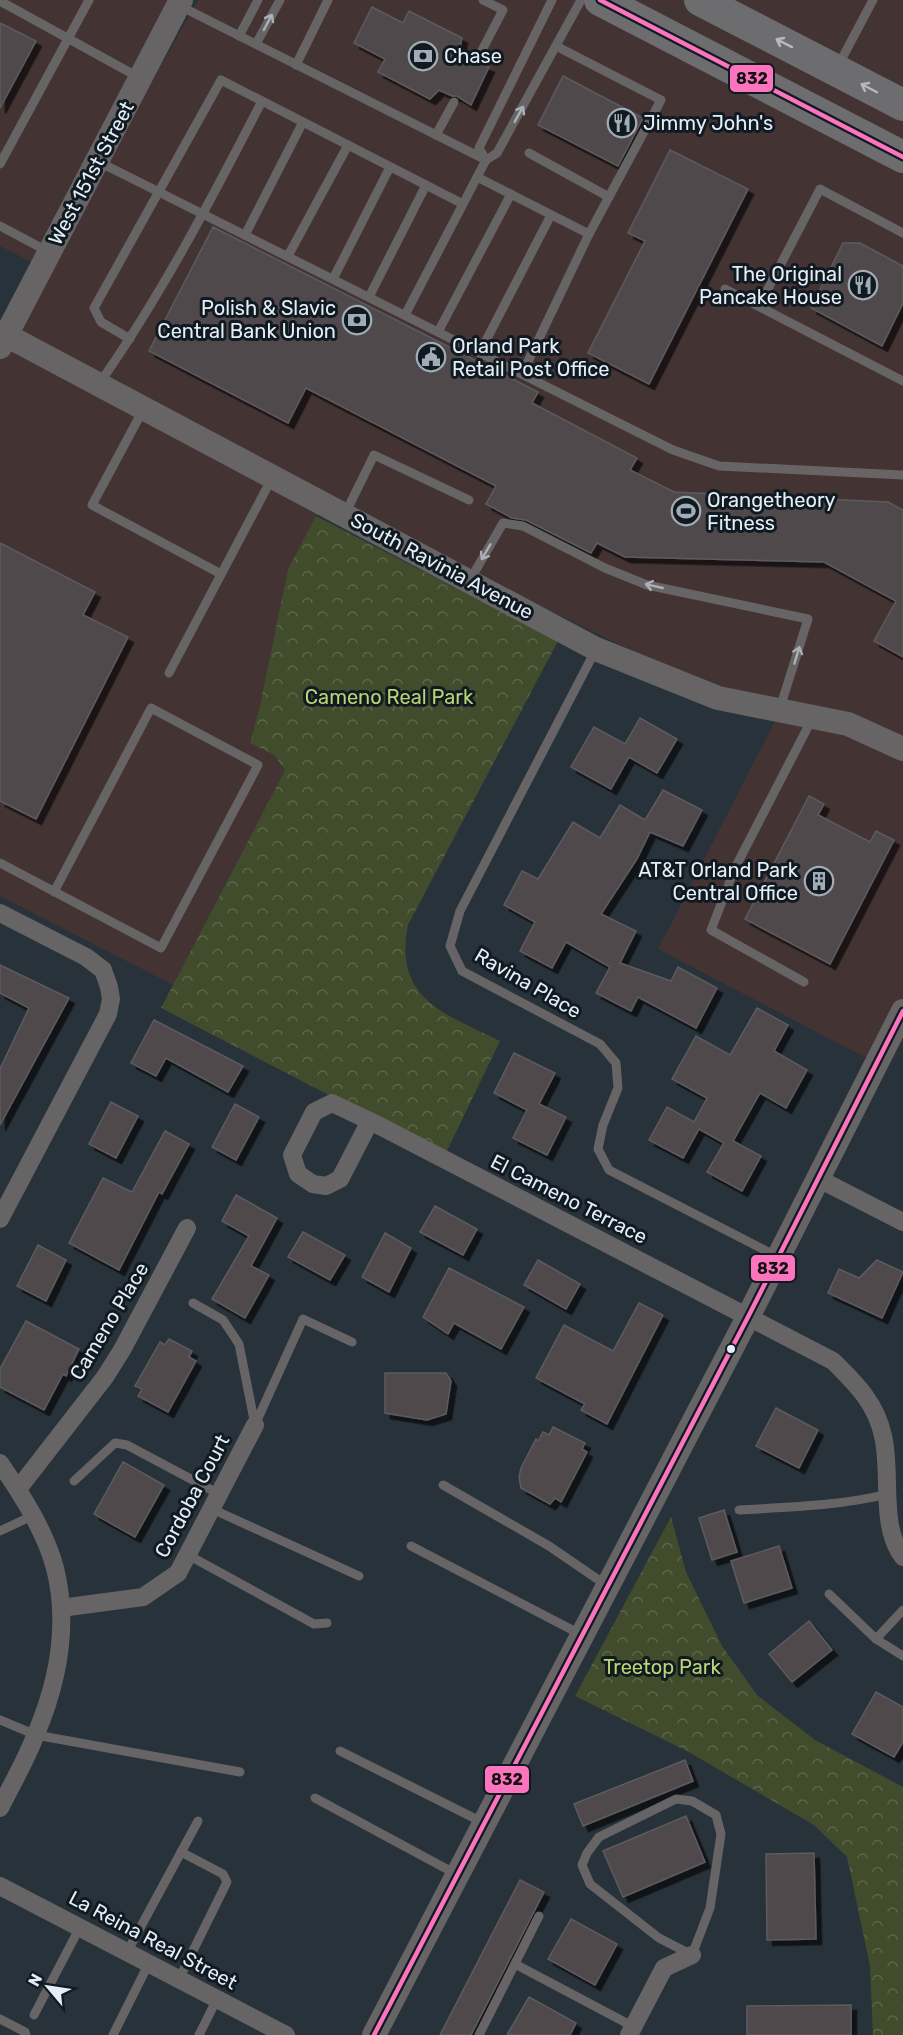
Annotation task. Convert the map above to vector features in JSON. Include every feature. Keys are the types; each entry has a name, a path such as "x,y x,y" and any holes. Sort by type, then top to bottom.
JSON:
{"highway":[{"path":"600,0 903,157"},
{"path":"700,0 903,105"}],"street":[{"name":"West 151st Street","path":"2,338 50,252 180,3"},
{"name":"South Ravinia Avenue","path":"2,338 99,384 596,649 718,698 848,724 903,749"},
{"path":"0,913 86,957 103,970 111,999 108,1014 0,1219"},
{"path":"374,2035 748,1317 903,1011"},
{"name":"El Cameno Terrace","path":"370,1121 340,1179 327,1186 313,1184 298,1174 292,1155 314,1112 332,1104 370,1121 833,1361 862,1389 877,1416 883,1437 890,1526 898,1551 903,1557"},
{"path":"817,1178 903,1222"},
{"name":"Cameno Place","path":"18,1489 105,1377 188,1228"},
{"name":"Cordoba Court","path":"61,1608 142,1597 178,1573 255,1425"},
{"path":"0,1463 18,1489 32,1516 54,1568 61,1608 58,1664 49,1698 36,1735 0,1809"},
{"name":"La Reina Real Street","path":"0,1886 286,2035"},
{"path":"632,2031 664,1968 692,1955"}],"lane":[{"path":"0,164 89,0"},
{"path":"239,36 258,0"},
{"path":"256,44 280,0"},
{"path":"296,65 328,0"},
{"path":"479,56 503,10 483,0"},
{"path":"486,160 479,148 552,0"},
{"path":"405,315 486,160 497,153 581,0"},
{"path":"836,70 873,0"},
{"path":"0,1 140,79"},
{"path":"180,3 239,36 486,160"},
{"path":"522,374 589,234 660,100 556,46"},
{"path":"130,339 101,322 94,308 220,80 463,204"},
{"path":"99,384 130,339 204,214 262,101"},
{"path":"436,135 454,102"},
{"path":"245,235 303,122"},
{"path":"288,256 348,145"},
{"path":"529,153 609,197"},
{"path":"97,161 673,450 719,466 903,475"},
{"path":"333,279 390,167"},
{"path":"477,177 589,234"},
{"path":"369,297 426,185"},
{"path":"759,306 820,189 903,233"},
{"path":"438,332 511,194"},
{"path":"480,352 551,215"},
{"path":"0,226 50,252"},
{"path":"725,289 903,381"},
{"path":"144,408 92,505 221,574"},
{"path":"345,514 374,454 469,500"},
{"path":"169,673 273,476"},
{"path":"469,581 503,523 522,526 605,568 647,585 808,619 779,710"},
{"name":"Ravina Place","path":"596,649 460,911 450,946 462,971 600,1044 616,1063 618,1088 603,1125 598,1149 609,1170 778,1257"},
{"path":"0,863 54,892 161,948 258,765 151,708 54,892"},
{"path":"804,982 711,930 735,868 813,717"},
{"path":"193,1303 223,1320 239,1344 255,1425"},
{"path":"255,1425 303,1319 352,1342"},
{"path":"74,1481 114,1443 127,1445 215,1501 359,1576"},
{"path":"442,1485 549,1546 608,1586"},
{"path":"739,1510 858,1501 888,1494"},
{"path":"0,1531 32,1516"},
{"path":"411,1546 582,1635"},
{"path":"188,1555 314,1624 327,1623"},
{"path":"829,1594 876,1639 903,1656"},
{"path":"876,1639 903,1610"},
{"path":"0,1720 36,1735 240,1772"},
{"path":"340,1751 484,1823"},
{"path":"315,1798 458,1875"},
{"path":"676,1799 692,1801 716,1815 721,1834 710,1908 692,1955 658,1938 590,1884 582,1866 586,1853 599,1837 676,1799"},
{"path":"127,1952 198,1821"},
{"path":"179,1979 226,1882 223,1874 181,1852"},
{"path":"479,2035 539,1916"},
{"path":"34,2015 80,1928"},
{"path":"113,2035 149,1964"},
{"path":"515,1964 632,2031"},
{"path":"199,2035 217,1999"},
{"path":"0,2019 25,2032 26,2035"}],"shaded area":[{"path":"0,0 174,0 35,264 0,246"},
{"path":"198,0 903,0 903,745 718,693 342,508 11,331"},
{"path":"5,344 321,508 288,569 250,743 274,755 285,770 173,985 0,896 0,354"},
{"path":"778,715 845,727 903,755 903,999 872,1061 658,949"}],"green space":[{"name":"Cameno Real Park","path":"316,516 558,641 408,925 405,950 408,971 416,988 443,1012 500,1041 445,1155 161,1008 285,770 274,755 250,743 288,569"},
{"name":"Treetop Park","path":"671,1517 686,1572 722,1646 757,1695 815,1740 903,1787 903,2035 873,2035 870,1966 847,1857 814,1825 687,1751 575,1696"}],"building":[{"name":"Chase","path":"372,7 403,23 409,11 462,38 459,52 489,67 471,105 457,96 439,90 430,99 378,72 385,59 354,43"},
{"path":"0,23 36,41 0,108"},
{"path":"563,76 643,118 618,166 538,125"},
{"path":"670,150 748,189 649,384 588,353 645,241 628,233"},
{"path":"213,227 538,392 532,403 637,458 630,470 674,492 888,502 903,510 903,657 874,641 896,601 824,562 625,557 597,543 591,553 526,520 512,518 486,504 496,486 306,388 288,423 149,351"},
{"name":"The Original Pancake House","path":"843,243 860,243 903,266 903,303 882,346 811,308"},
{"path":"0,543 95,592 83,615 128,637 36,819 0,801"},
{"path":"640,718 677,739 657,773 629,757 611,789 571,767 594,727 625,744"},
{"path":"663,790 702,810 683,846 650,832 637,859 601,914 636,931 620,963 671,981 678,967 717,988 696,1028 638,997 631,1011 596,993 610,967 566,942 552,968 520,951 535,922 504,905 522,871 538,879 573,822 600,838 620,805 645,820"},
{"name":"AT&T Orland Park Central Office","path":"809,796 824,804 818,815 870,842 876,831 894,840 830,964 745,919"},
{"path":"0,965 69,998 0,1125 0,1069 29,1008 0,993"},
{"path":"757,1008 788,1025 774,1051 807,1070 786,1108 760,1093 733,1141 761,1156 742,1191 707,1172 724,1143 699,1129 683,1158 649,1140 667,1107 694,1122 707,1098 672,1079 696,1036 730,1055"},
{"path":"154,1020 243,1066 228,1092 166,1058 156,1076 131,1063"},
{"path":"514,1053 555,1073 539,1104 566,1117 547,1155 513,1138 527,1110 494,1093"},
{"path":"111,1102 138,1116 116,1158 89,1144"},
{"path":"235,1104 259,1117 236,1160 212,1147"},
{"path":"165,1131 189,1144 162,1194 159,1192 119,1270 69,1243 103,1178 132,1192"},
{"path":"236,1195 277,1218 251,1266 269,1275 245,1318 212,1299 249,1236 222,1221"},
{"path":"435,1206 477,1229 463,1255 420,1232"},
{"path":"303,1232 345,1255 330,1280 288,1257"},
{"path":"385,1233 411,1248 389,1292 362,1277"},
{"path":"38,1245 66,1260 46,1301 17,1286"},
{"path":"538,1260 580,1284 566,1309 524,1285"},
{"path":"877,1260 903,1272 882,1318 828,1293 839,1269 859,1278"},
{"path":"449,1268 524,1307 501,1349 454,1323 448,1334 423,1317"},
{"path":"639,1303 663,1315 607,1424 581,1410 585,1404 536,1378 564,1325 613,1351"},
{"path":"26,1321 79,1349 66,1376 63,1374 44,1410 0,1387 0,1369"},
{"path":"169,1339 192,1351 189,1357 196,1361 168,1412 138,1396 142,1389 135,1386 160,1342 165,1345"},
{"path":"385,1373 446,1373 451,1381 446,1414 427,1420 385,1413"},
{"path":"776,1408 818,1430 799,1468 756,1446"},
{"path":"553,1427 585,1443 582,1449 587,1452 561,1502 555,1498 550,1504 521,1488 519,1477 521,1468 536,1439 538,1441 543,1432 549,1435"},
{"path":"123,1462 164,1485 135,1537 94,1514"},
{"path":"724,1510 737,1552 712,1560 699,1518"},
{"path":"779,1546 792,1588 744,1603 731,1561"},
{"path":"809,1621 832,1650 792,1682 769,1654"},
{"path":"876,1692 903,1707 903,1742 894,1757 852,1734"},
{"path":"685,1760 693,1781 583,1826 574,1804"},
{"path":"686,1816 705,1862 623,1897 603,1851"},
{"path":"814,1853 816,1939 767,1940 766,1854"},
{"path":"520,1880 544,1892 471,2035 440,2035"},
{"path":"571,1919 617,1944 595,1985 548,1959"},
{"path":"529,1997 576,2023 570,2035 507,2035"},
{"path":"851,2005 851,2035 747,2035 747,2006"}],"transit line":[{"name":"832","path":"600,0 903,157"},
{"name":"832","path":"374,2035 748,1317 903,1011"}],"place":[{"name":"Chase","path":"423,56"},
{"name":"Jimmy John's","path":"622,123"},
{"name":"The Original Pancake House","path":"863,285"},
{"name":"Polish & Slavic Central Bank Union","path":"357,320"},
{"name":"Orland Park Retail Post Office","path":"431,357"},
{"name":"Orangetheory Fitness","path":"686,511"},
{"name":"AT&T Orland Park Central Office","path":"819,881"}]}
